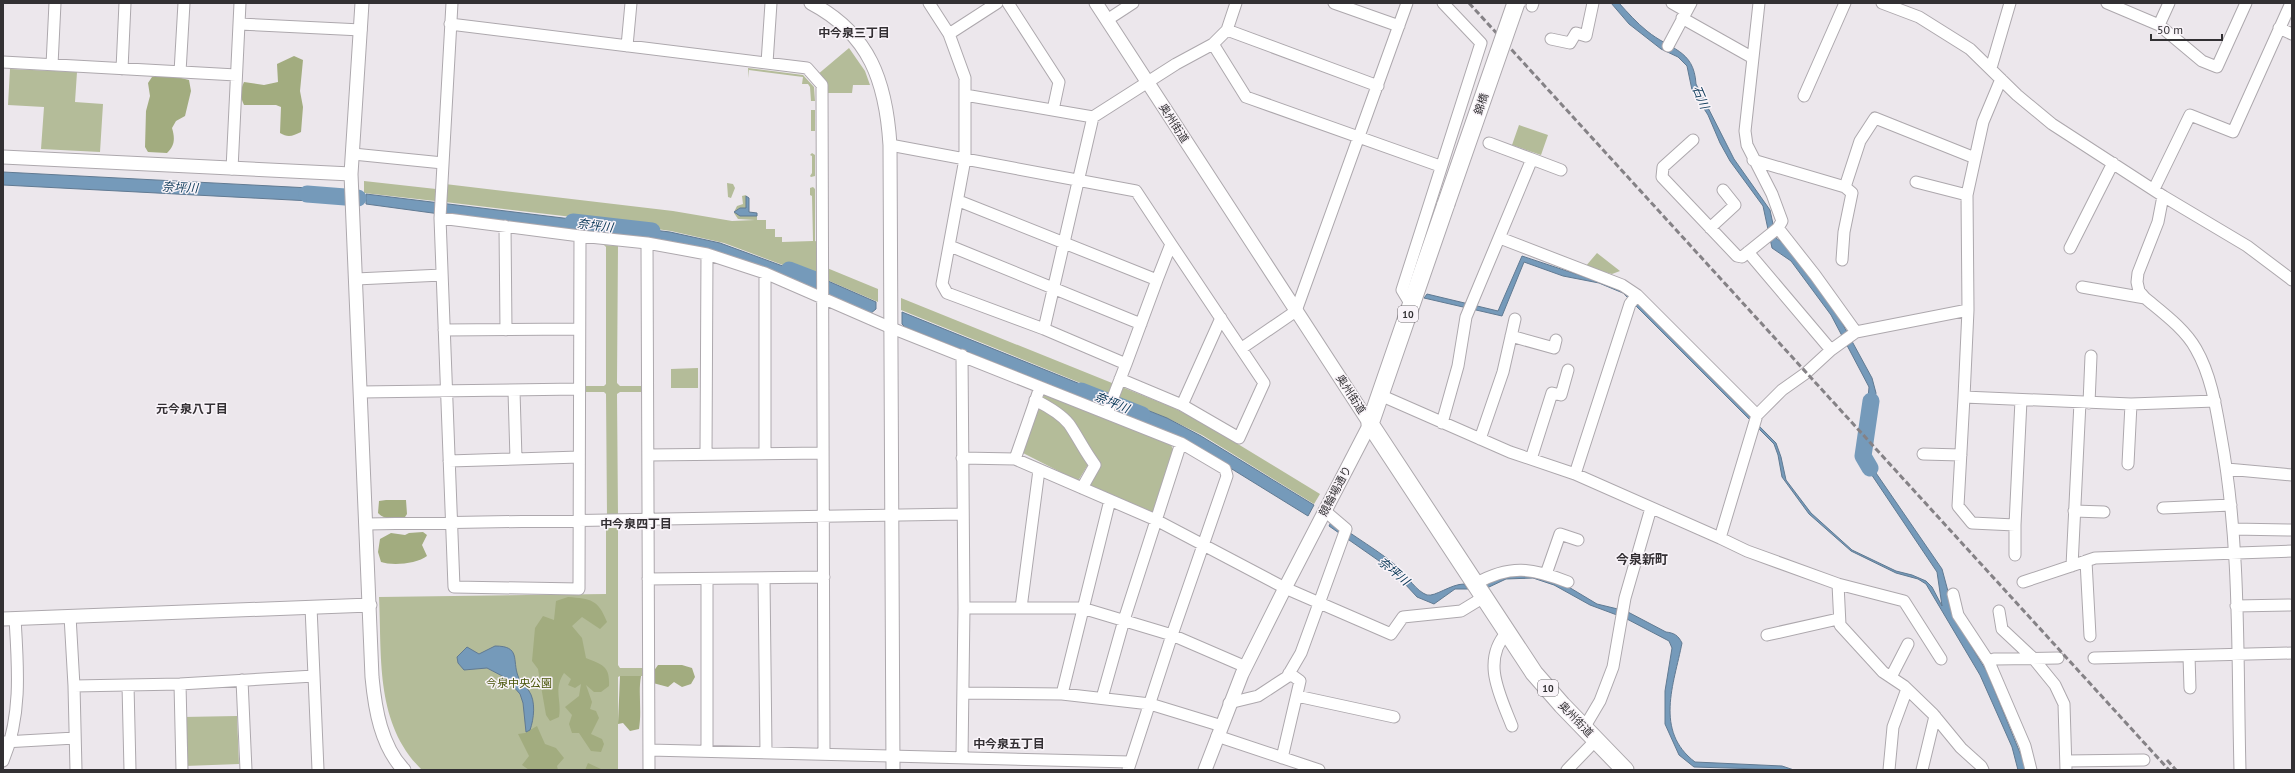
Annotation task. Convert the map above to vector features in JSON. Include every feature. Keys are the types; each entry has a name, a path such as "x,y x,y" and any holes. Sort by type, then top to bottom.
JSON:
{"main road":[{"name":"錦橋","path":"1446,204 1527,4"},
{"name":"競輪場通り","path":"1370,424 1446,204"},
{"name":"奥州街道","path":"1370,424 1534,673 1625,770"}],"street":[{"path":"52,65 55,3"},
{"path":"122,69 125,3"},
{"path":"180,72 184,3"},
{"path":"232,169 240,3"},
{"path":"362,3 351,174 367,524 372,677 378,720 387,742 404,770"},
{"path":"452,3 440,210 454,587 579,589 580,521 578,389 580,236"},
{"path":"628,46 631,3"},
{"path":"767,63 771,3"},
{"path":"811,3 844,25 866,52 875,68 886,100 890,145 889,327 893,770"},
{"path":"929,3 950,34 965,78 965,159 959,201 942,284 947,293 1044,329 1126,364"},
{"path":"950,34 998,3"},
{"path":"1008,3 1059,82 1053,110"},
{"name":"奥州街道","path":"1096,3 1370,424"},
{"path":"1107,20 1133,3"},
{"path":"965,95 1093,117 1148,82 1213,44 1226,30 1236,3"},
{"path":"1334,3 1399,26"},
{"path":"1242,348 1296,311 1360,137 1407,3"},
{"path":"1411,305 1402,290 1440,166 1481,43 1443,3"},
{"path":"1552,39 1570,43 1576,33 1586,36 1594,3"},
{"path":"1672,3 1686,11 1753,58"},
{"path":"1693,140 1663,167 1662,177 1737,256 1742,257 1778,228 1782,221 1772,194 1747,145 1745,130 1759,3"},
{"path":"1804,96 1845,3"},
{"path":"1882,3 1919,17 1939,28 1970,49 2017,95 2052,124 2158,192 2247,246 2292,280"},
{"path":"1991,68 2010,3"},
{"path":"2107,3 2158,25 2202,61 2217,68 2246,3"},
{"path":"2158,25 2169,3"},
{"path":"2240,770 2233,529 2227,469 2215,401 2200,357 2191,340 2145,298 2139,291 2137,282 2138,273 2158,222 2158,192 2190,114 2233,132 2291,3"},
{"path":"1668,46 1686,11"},
{"path":"239,24 361,30"},
{"path":"450,24 807,68 822,85 824,754"},
{"path":"2280,28 2292,34"},
{"path":"1226,30 1378,86"},
{"path":"1213,44 1246,97 1440,166"},
{"path":"3,62 236,75"},
{"path":"2001,79 1983,122 1967,195 1968,310 1958,506 1972,523 2015,525"},
{"path":"1044,329 1093,117"},
{"path":"1845,187 1860,141 1875,118 1975,158"},
{"path":"1489,143 1561,170"},
{"path":"890,145 1136,191 1264,383 1239,438 1182,405 1120,379"},
{"path":"353,154 443,163"},
{"path":"3,157 351,174"},
{"path":"1442,422 1458,366 1466,317 1532,159"},
{"path":"1754,160 1845,187 1852,193 1844,232 1842,260"},
{"path":"2070,248 2112,163"},
{"path":"1916,182 1967,195"},
{"path":"1710,228 1735,205 1723,190"},
{"path":"959,201 1157,280"},
{"path":"440,210 506,226 647,243 707,254 765,273 889,327 1182,443 1225,469 1227,476 1172,635 1129,766 962,757 649,750"},
{"path":"506,226 506,330"},
{"path":"1778,228 1815,275 1856,332"},
{"path":"1500,238 1622,285 1637,295 1757,415"},
{"path":"647,243 649,770"},
{"path":"1106,413 1171,244"},
{"path":"950,246 1054,287 1141,324"},
{"path":"1748,252 1831,350"},
{"path":"706,454 707,254"},
{"path":"765,273 765,453"},
{"path":"356,279 442,275"},
{"path":"2082,287 2145,298"},
{"path":"1575,474 1630,304 1637,295"},
{"path":"1720,538 1757,415 1782,390 1806,373 1831,350 1856,332 1968,310"},
{"path":"1182,405 1221,318"},
{"path":"1480,439 1504,372 1515,319"},
{"path":"444,330 579,329"},
{"path":"1511,336 1554,348 1556,340"},
{"path":"962,355 962,514 964,608 962,757"},
{"path":"2072,566 2074,511 2091,356"},
{"path":"1531,459 1552,393 1561,395 1568,370"},
{"path":"1015,459 1040,386"},
{"path":"361,392 578,389"},
{"path":"514,391 516,459"},
{"path":"1380,395 1480,439 1575,474 1747,551 1838,584 1904,601 1941,659"},
{"path":"1964,397 2131,404 2215,401"},
{"path":"1035,400 1049,407 1068,423 1082,448 1095,465 1082,488"},
{"path":"2015,555 2021,400"},
{"path":"2128,464 2131,404"},
{"name":"競輪場通り","path":"1205,770 1230,703 1246,667 1370,424"},
{"path":"1102,698 1124,620 1182,443"},
{"path":"648,455 824,453"},
{"path":"1923,454 1961,455"},
{"path":"449,460 579,457"},
{"path":"962,458 1015,459 1156,520 1285,588 1391,634 1403,617 1461,611 1479,590 1496,574 1520,569 1546,574 1568,582"},
{"path":"2227,469 2292,475"},
{"path":"1021,608 1039,470"},
{"path":"1062,694 1082,608 1110,500"},
{"path":"2163,508 2231,505"},
{"path":"1584,728 1600,701 1613,667 1623,618 1625,598 1651,508"},
{"path":"1230,703 1258,696 1289,673 1301,653 1346,530 1325,511"},
{"path":"2074,511 2104,512"},
{"path":"367,524 962,514"},
{"path":"2233,529 2291,530"},
{"path":"1546,574 1560,534 1578,540"},
{"path":"2023,582 2095,558 2292,551"},
{"path":"2086,561 2090,636"},
{"path":"648,579 824,577"},
{"path":"764,578 766,752"},
{"path":"707,579 708,751"},
{"path":"1838,584 1838,619 1840,625 1862,650 1891,678 1907,689 1935,716 1961,748 1981,766 1983,770"},
{"path":"1953,594 1958,615 1988,662 2025,746 2031,770"},
{"path":"3,761 18,684 9,619 370,605"},
{"path":"2236,606 2290,605"},
{"path":"311,607 318,770"},
{"path":"964,608 1082,608 1172,635 1246,667"},
{"path":"1999,611 2002,629 2032,658 2055,684 2064,704 2066,766 2144,760"},
{"path":"70,616 74,686 76,770"},
{"path":"1767,635 1838,619"},
{"path":"1507,632 1495,652 1493,677 1512,726"},
{"path":"1891,678 1908,644"},
{"path":"2094,658 2292,653 2292,658"},
{"path":"2189,656 2190,688"},
{"path":"1988,662 1994,659 2058,658"},
{"path":"1282,758 1300,681 1289,673"},
{"path":"74,686 180,684 314,676"},
{"path":"242,680 246,770"},
{"path":"180,684 182,770"},
{"path":"128,685 130,770"},
{"path":"1889,770 1893,727 1907,689"},
{"path":"963,693 1062,694 1150,704 1282,758 1319,770"},
{"path":"1297,696 1394,717"},
{"path":"1922,770 1935,716"},
{"path":"7,742 75,738"},
{"path":"1568,770 1596,740"}],"green space":[{"path":"849,48 865,71 870,85 853,85 852,93 823,93 817,75"},
{"path":"294,56 303,60 300,91 303,107 301,132 288,136 280,133 281,107 276,105 244,105 241,91 244,82 264,85 278,82 277,64"},
{"path":"748,68 803,75 814,87 815,101 811,101 810,87 808,84 802,84 803,77 749,70 749,78"},
{"path":"10,69 77,72 75,102 103,104 100,152 41,149 44,107 8,105"},
{"path":"152,77 177,77 189,80 191,91 185,116 176,121 172,128 174,142 172,148 167,153 148,152 145,147 146,111 150,96 148,83"},
{"path":"811,110 815,110 815,131 811,131"},
{"path":"1519,125 1548,135 1541,155 1512,145"},
{"path":"812,153 815,155 815,176 811,177 812,156 810,155"},
{"path":"364,181 436,189 435,201 364,193"},
{"path":"727,183 733,184 735,188 731,198 728,197"},
{"path":"445,184 673,211 732,221 755,220 738,219 734,213 737,213 740,216 757,216 757,220 766,220 766,229 775,229 775,237 782,237 782,242 813,241 812,196 810,195 810,188 813,187 815,189 815,241 818,242 818,278 724,243 671,231 628,225 627,239 595,235 598,220 445,202"},
{"path":"746,195 746,208 740,208 734,212 737,206 743,204 742,196"},
{"path":"604,245 618,246 617,383 620,386 641,386 643,384 643,394 641,392 620,392 617,394 618,515 607,515 606,394 604,392 585,392 583,394 585,386 604,386 606,384 606,247"},
{"path":"1597,253 1620,271 1612,274 1585,267"},
{"path":"827,268 878,289 878,302 827,280"},
{"path":"901,298 1174,408 1200,421 1320,494 1314,504 1202,435 1167,418 1122,400 1117,413 1100,406 1105,393 901,310"},
{"path":"698,368 698,388 671,388 671,369"},
{"path":"1044,396 1052,396 1171,445 1174,451 1155,511 1149,514 1088,487 1098,464 1042,398"},
{"path":"1038,404 1059,418 1089,463 1078,481 1021,452"},
{"path":"406,500 407,514 405,517 387,518 381,516 378,513 379,501"},
{"name":"今泉中央公園","path":"606,528 618,528 618,665 620,668 644,668 644,676 618,677 618,770 422,770 407,752 396,732 389,711 384,689 380,643 379,597 606,594"},
{"path":"423,532 427,535 422,545 427,556 423,559 404,564 381,562 378,552 380,539 391,533 405,535 409,533"},
{"path":"568,597 593,602 604,614 607,622 600,629 582,617 572,626 582,638 586,658 604,667 608,674 609,686 601,692 594,692 586,685 592,702 590,709 596,711 599,718 591,734 602,739 604,744 601,752 591,751 579,733 572,733 569,724 572,715 565,707 579,696 581,684 575,688 568,685 571,679 564,673 558,690 560,705 559,717 550,721 546,715 538,669 532,661 535,628 543,616 554,620 556,601"},
{"path":"658,665 682,665 692,668 695,677 691,684 682,687 674,682 668,687 653,683 653,672"},
{"path":"620,676 641,676 639,729 630,731 623,723 618,724"},
{"path":"237,716 239,764 185,766 183,717"},
{"path":"537,726 545,744 556,748 564,758 557,766 558,770 529,770 522,765 529,756 518,734 525,733"},
{"path":"588,763 603,770 585,770"}],"water":[{"name":"石川","path":"1611,3 1619,3 1643,28 1686,57 1691,64 1696,84 1734,159 1770,210 1776,238 1791,249 1829,299 1872,378 1876,393 1870,426 1866,422 1869,387 1831,315 1791,261 1772,248 1763,206 1730,161 1720,143 1708,115 1692,90 1687,66 1678,57 1661,49 1629,24"},
{"path":"3,172 329,189 330,202 3,185"},
{"path":"366,194 596,222 595,235 366,204"},
{"path":"746,196 749,198 749,212 757,213 757,216 740,216 734,212 740,208 746,208"},
{"path":"629,227 670,232 720,243 810,276 810,289 628,237"},
{"path":"1522,256 1624,290 1776,443 1786,480 1811,513 1852,550 1896,571 1912,575 1926,581 1932,587 1942,606 1937,572 1863,462 1861,456 1862,445 1866,450 1865,457 1942,569 1956,621 1987,672 2027,770 2018,770 2012,747 1980,675 1926,584 1918,579 1896,573 1851,551 1809,514 1782,477 1778,455 1774,444 1623,293 1599,283 1563,276 1524,262 1502,316 1424,298 1427,294 1498,311"},
{"path":"828,281 876,302 876,309 870,314 831,296 828,293"},
{"path":"902,312 1105,394 1100,405 905,327 902,324"},
{"path":"1122,400 1167,418 1201,436 1314,505 1308,516 1193,445 1118,412"},
{"path":"1332,520 1392,562 1423,593 1430,595 1464,584 1468,589 1455,589 1434,604 1417,597 1392,570 1329,526"},
{"path":"1516,572 1562,583 1597,604 1626,611 1666,632 1674,634 1679,638 1682,643 1672,690 1670,706 1671,722 1675,736 1682,750 1695,762 1782,766 1794,770 1694,767 1679,755 1665,724 1665,691 1672,648 1669,641 1625,618 1590,605 1554,585 1533,578 1506,579 1487,588 1484,583"},
{"path":"495,646 509,648 512,651 519,678 529,691 533,700 533,721 530,730 526,732 523,703 520,694 506,678 487,668 464,670 458,663 457,657 467,647 479,654"}],"waterway":[{"name":"奈坪川","path":"307,194 358,198"},
{"name":"奈坪川","path":"573,222 652,231"},
{"name":"奈坪川","path":"789,270 815,280"},
{"name":"奈坪川","path":"1081,391 1142,415"},
{"path":"1870,468 1863,456 1871,401"}],"railway":[{"path":"1469,3 2169,770"},
{"path":"2167,760 2176,770"}],"district":[{"name":"中今泉三丁目","path":"854,32"},
{"name":"元今泉八丁目","path":"192,408"},
{"name":"中今泉四丁目","path":"636,523"},
{"name":"今泉新町","path":"1642,559"},
{"name":"中今泉五丁目","path":"1009,743"}]}
